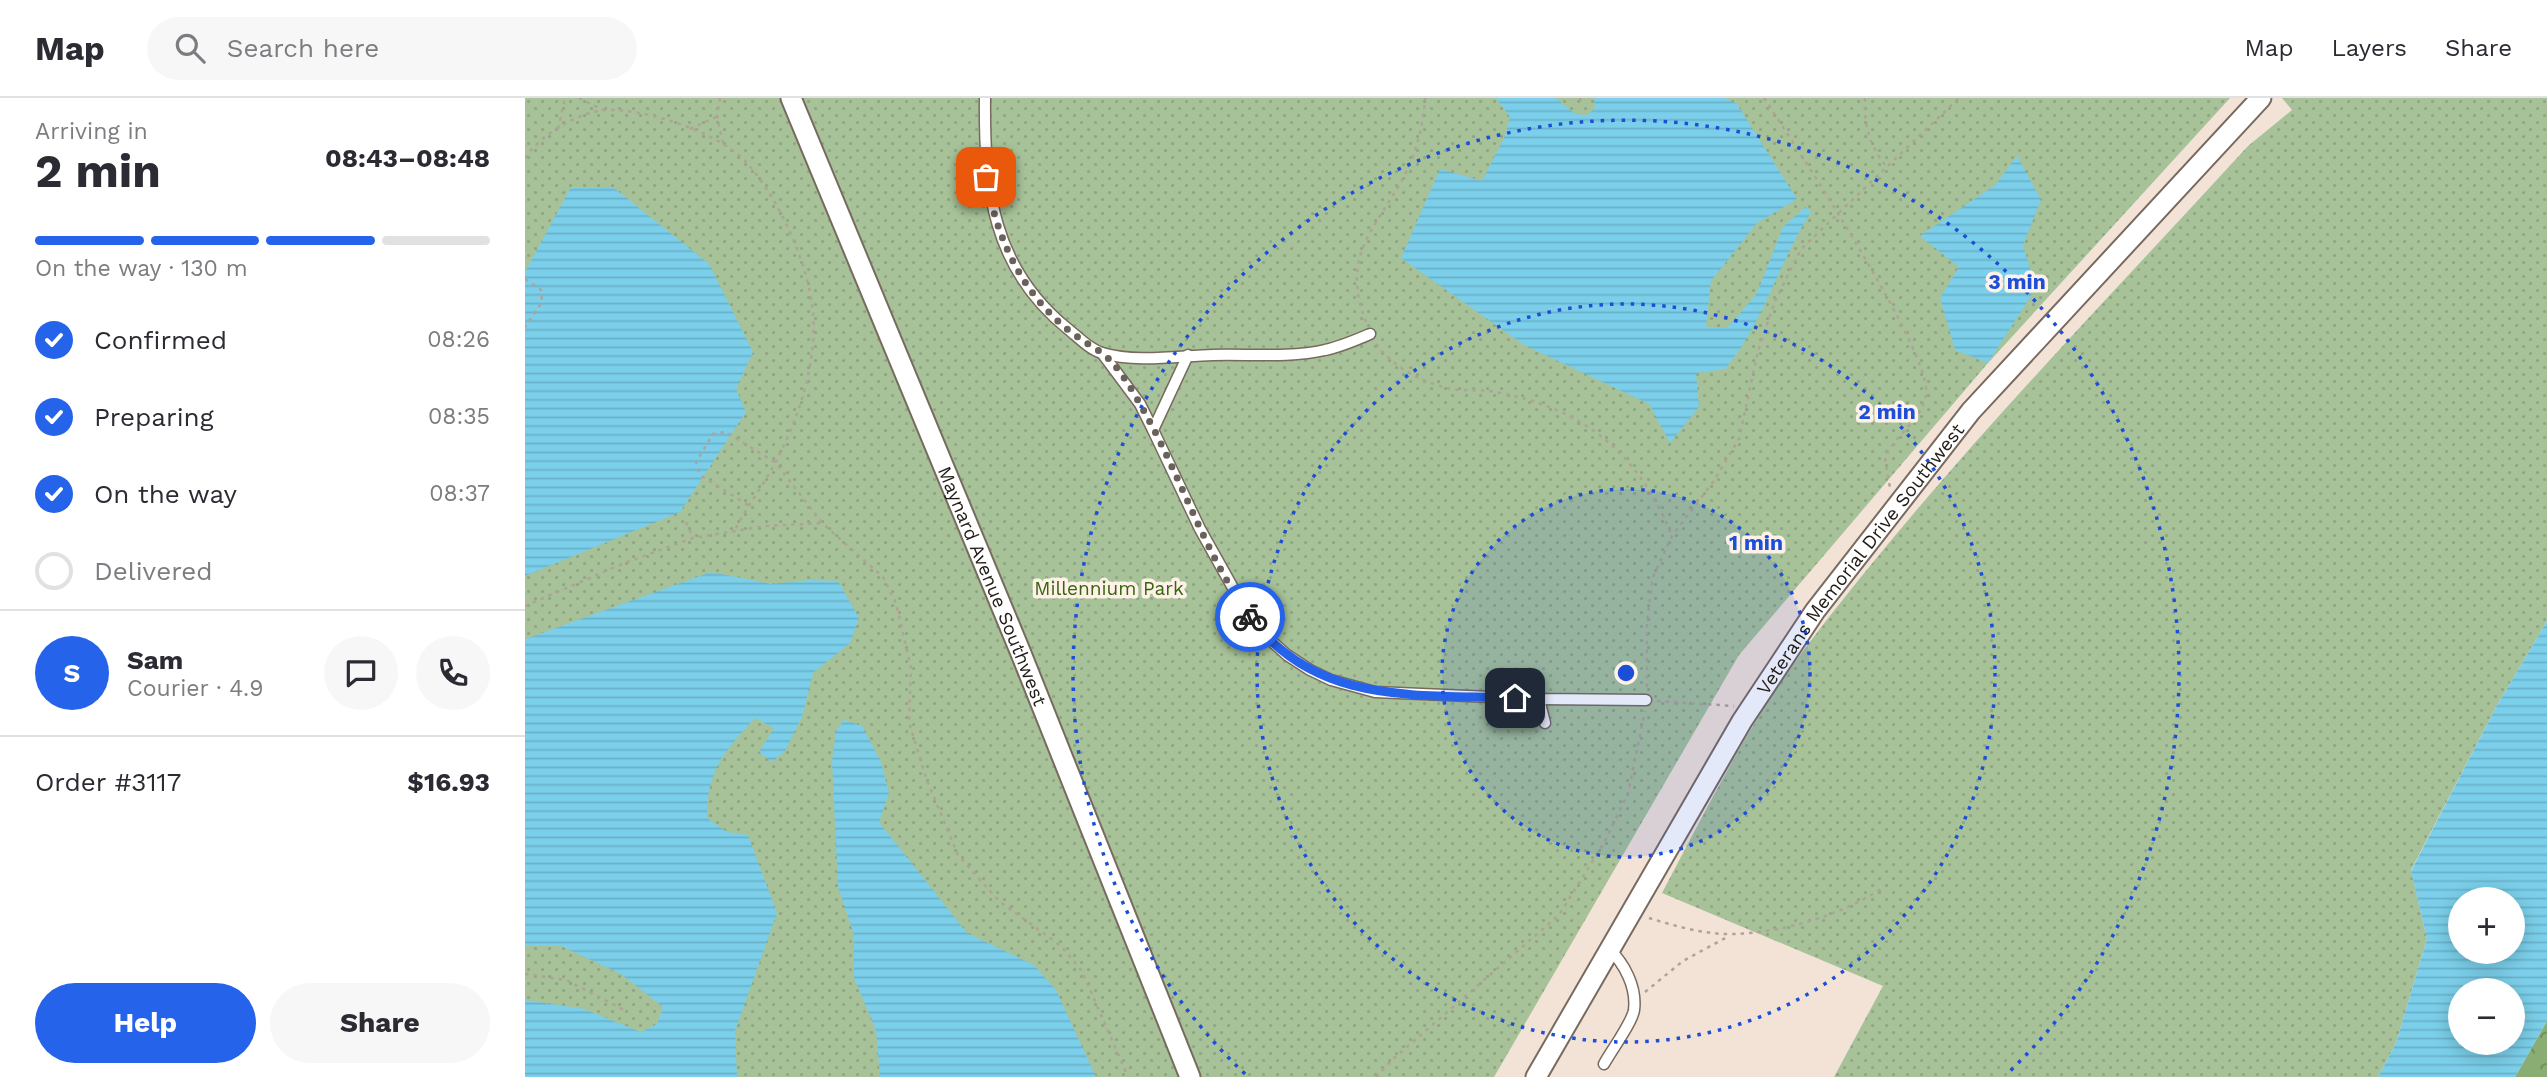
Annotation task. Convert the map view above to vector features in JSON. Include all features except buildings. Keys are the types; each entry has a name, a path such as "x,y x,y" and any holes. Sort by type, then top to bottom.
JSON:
{"street":[{"name":"Maynard Avenue Southwest","path":"791,98 1020,651 1190,1077"},
{"name":"Veterans Memorial Drive Southwest","path":"1536,1077 1749,710 1815,611 1971,411 2171,191 2261,98"}],"lane":[{"path":"985,98 986,177 991,209 1007,251 1030,288 1058,321 1101,353 1136,397 1200,528 1247,613 1260,631 1287,655 1331,680 1375,692 1539,699 1646,699"},
{"path":"1101,353 1131,357 1325,351 1370,334"},
{"path":"1153,430 1188,355"},
{"path":"1539,699 1545,723"},
{"path":"1604,1064 1634,1011 1622,961 1609,948"}],"path":[{"path":"558,129 565,98"},
{"path":"579,98 603,110 633,111 690,129 723,143 747,163 773,202 800,256 813,313 809,369 795,419 776,463 735,530"},
{"path":"720,98 717,116 723,143"},
{"path":"1425,98 1413,157 1368,232 1359,253 1355,275 1360,307 1377,347 1406,373 1452,389 1492,391 1544,402 1604,436 1642,479 1661,509 1672,537"},
{"path":"1580,98 1581,105"},
{"path":"1764,98 1895,310 1924,372 1926,396 1920,411 1885,457 1891,490 1898,502"},
{"path":"1865,98 1864,117 1868,138 1887,167"},
{"path":"1376,1077 1393,1059 1559,915 1604,843 1628,793 1640,744 1646,699 1649,600 1653,577 1672,537 1713,482 1738,439 1758,352 1775,301 1801,249 1959,98"},
{"path":"525,158 558,129 603,110"},
{"path":"690,129 717,116"},
{"path":"525,279 541,290 543,302 525,327"},
{"path":"748,505 700,475 696,462 713,434 726,432 776,463 822,523 883,577 896,603 911,668 909,722 926,778 958,855 999,901 1061,946 1082,971 1128,1077"},
{"path":"686,522 693,538"},
{"path":"525,606 627,562 693,538 735,530 822,523"},
{"path":"1646,699 1725,704 1749,710"},
{"path":"1629,913 1679,927 1732,934 1783,928 1822,917 1852,907 1881,889"},
{"path":"1633,1002 1683,961 1732,934"},
{"path":"525,974 566,980 628,1012"}],"green space":[{"name":"Millennium Park","path":"525,98 2230,98 1988,363 1739,655 1494,1077 525,1077"},
{"path":"2282,98 2547,98 2547,621 2496,707 2411,870 2427,939 2396,1043 2378,1077 1834,1077 1883,986 1662,893 1728,769 1803,651 1963,456 2248,146 2292,110"},
{"path":"2547,1021 2547,1077 2515,1077"}],"water":[{"path":"1496,98 1556,98 1575,114 1587,115 1595,108 1594,98 1725,98 1737,104 1797,199 1757,223 1711,281 1706,327 1727,328 1756,295 1783,227 1805,207 1811,212 1750,333 1738,351 1725,369 1696,373 1699,407 1670,443 1649,404 1524,345 1401,258 1440,169 1482,181 1505,136 1510,117"},
{"path":"2017,156 2041,200 2023,245 2036,288 1988,363 1955,350 1940,298 1959,267 1920,236 1995,185"},
{"path":"571,187 614,188 709,264 753,352 736,389 746,412 680,512 525,576 525,272"},
{"path":"711,572 771,584 810,580 838,581 859,618 850,643 813,673 802,717 785,751 772,762 759,752 774,728 755,718 726,752 710,787 707,818 727,832 748,835 777,913 735,1031 737,1077 525,1077 525,1000 584,1009 641,1032 657,1024 663,1007 621,974 561,946 525,946 525,639"},
{"path":"2547,621 2547,1021 2515,1077 2378,1077 2396,1043 2427,939 2411,871 2496,707"},
{"path":"844,720 862,726 881,762 889,793 879,822 967,933 1034,965 1056,990 1096,1077 880,1077 876,1030 854,978 854,935 838,887 832,761 836,731"}],"way so far":[{"path":"986,177 991,209 1007,251 1030,288 1058,321 1109,360 1140,404 1200,528 1250,617"}],"route":[{"path":"1250,617 1260,631 1287,655 1331,680 1375,692 1515,698"}]}
